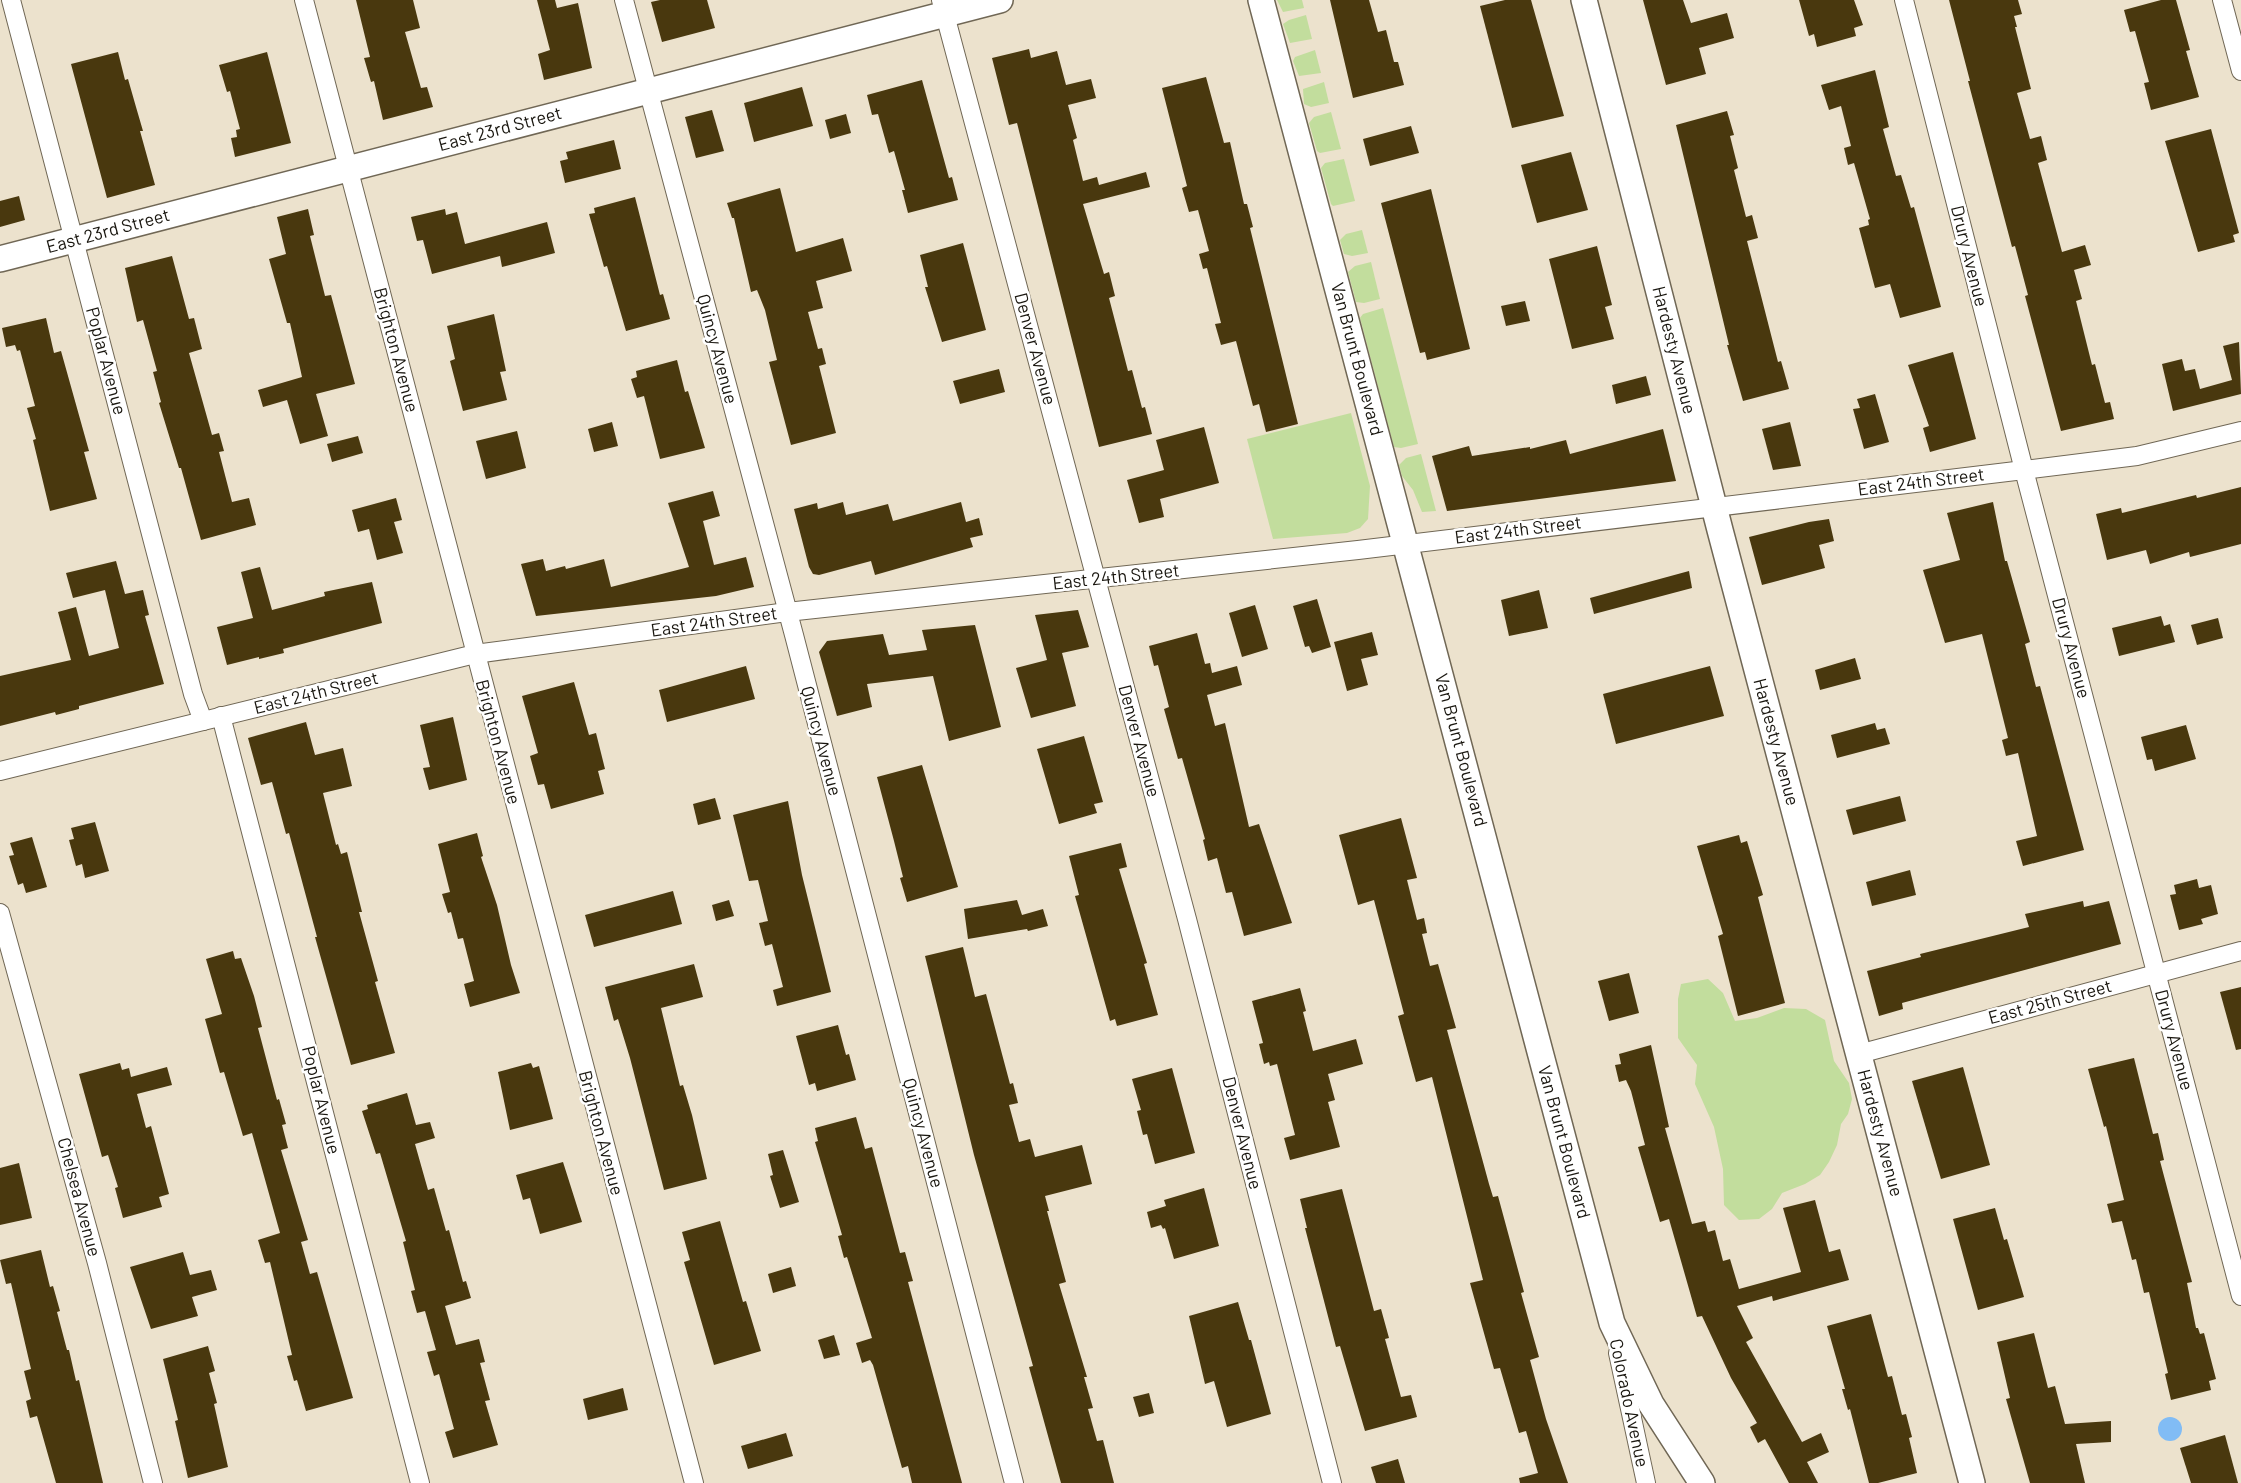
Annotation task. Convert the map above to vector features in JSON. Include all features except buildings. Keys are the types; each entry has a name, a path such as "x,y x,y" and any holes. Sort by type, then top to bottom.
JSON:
{"main road":[{"name":"East 23rd Street","path":"0,259 648,90 943,7 1000,0"},
{"name":"Van Brunt Boulevard","path":"1260,0 1407,544 1612,1323 1652,1404 1702,1483"},
{"name":"Hardesty Avenue","path":"1584,0 1714,506 1972,1483"}],"street":[{"name":"Poplar Avenue","path":"11,0 193,694 202,721"},
{"name":"Brighton Avenue","path":"304,0 694,1483"},
{"name":"Quincy Avenue","path":"624,0 787,612 1014,1483"},
{"name":"Drury Avenue","path":"1904,0 2024,470 2241,1296"},
{"path":"2222,0 2241,71"},
{"name":"Denver Avenue","path":"943,7 1187,919 1332,1483"},
{"name":"East 24th Street","path":"0,771 475,654 787,612 1096,580 2137,456 2241,431"},
{"name":"Poplar Avenue","path":"221,716 420,1483"},
{"name":"Chelsea Avenue","path":"0,913 97,1263 153,1483"},
{"name":"East 25th Street","path":"1859,1054 2241,951"},
{"name":"Colorado Avenue","path":"1612,1323 1646,1483"}],"green space":[{"path":"1277,0 1302,0 1304,8 1283,12"},
{"path":"1306,15 1312,39 1290,43 1283,24 1289,20"},
{"path":"1315,50 1321,73 1299,76 1293,61 1295,57"},
{"path":"1324,82 1329,103 1311,107 1304,104 1303,89"},
{"path":"1331,112 1341,149 1320,153 1317,151 1309,123 1314,117"},
{"path":"1344,159 1355,201 1333,206 1321,168 1325,163"},
{"path":"1362,230 1368,253 1352,256 1344,254 1340,240 1346,234"},
{"path":"1371,262 1380,299 1364,303 1356,302 1348,272 1355,266"},
{"path":"1383,308 1418,444 1401,448 1394,447 1360,318 1363,314"},
{"path":"1351,413 1370,486 1368,519 1360,528 1347,533 1273,539 1247,439"},
{"path":"1421,454 1436,511 1422,512 1413,490 1402,476 1399,465 1406,458"},
{"path":"1708,979 1723,993 1735,1021 1757,1018 1784,1008 1806,1009 1825,1020 1834,1061 1849,1083 1852,1099 1848,1114 1841,1124 1837,1145 1829,1162 1820,1175 1805,1184 1782,1193 1772,1209 1759,1219 1739,1220 1724,1205 1723,1169 1714,1127 1695,1084 1697,1065 1678,1038 1678,999 1681,984"}],"water":[{"path":"2170,1417 2179,1420 2182,1429 2179,1438 2170,1441 2161,1438 2158,1429 2161,1420"}]}
